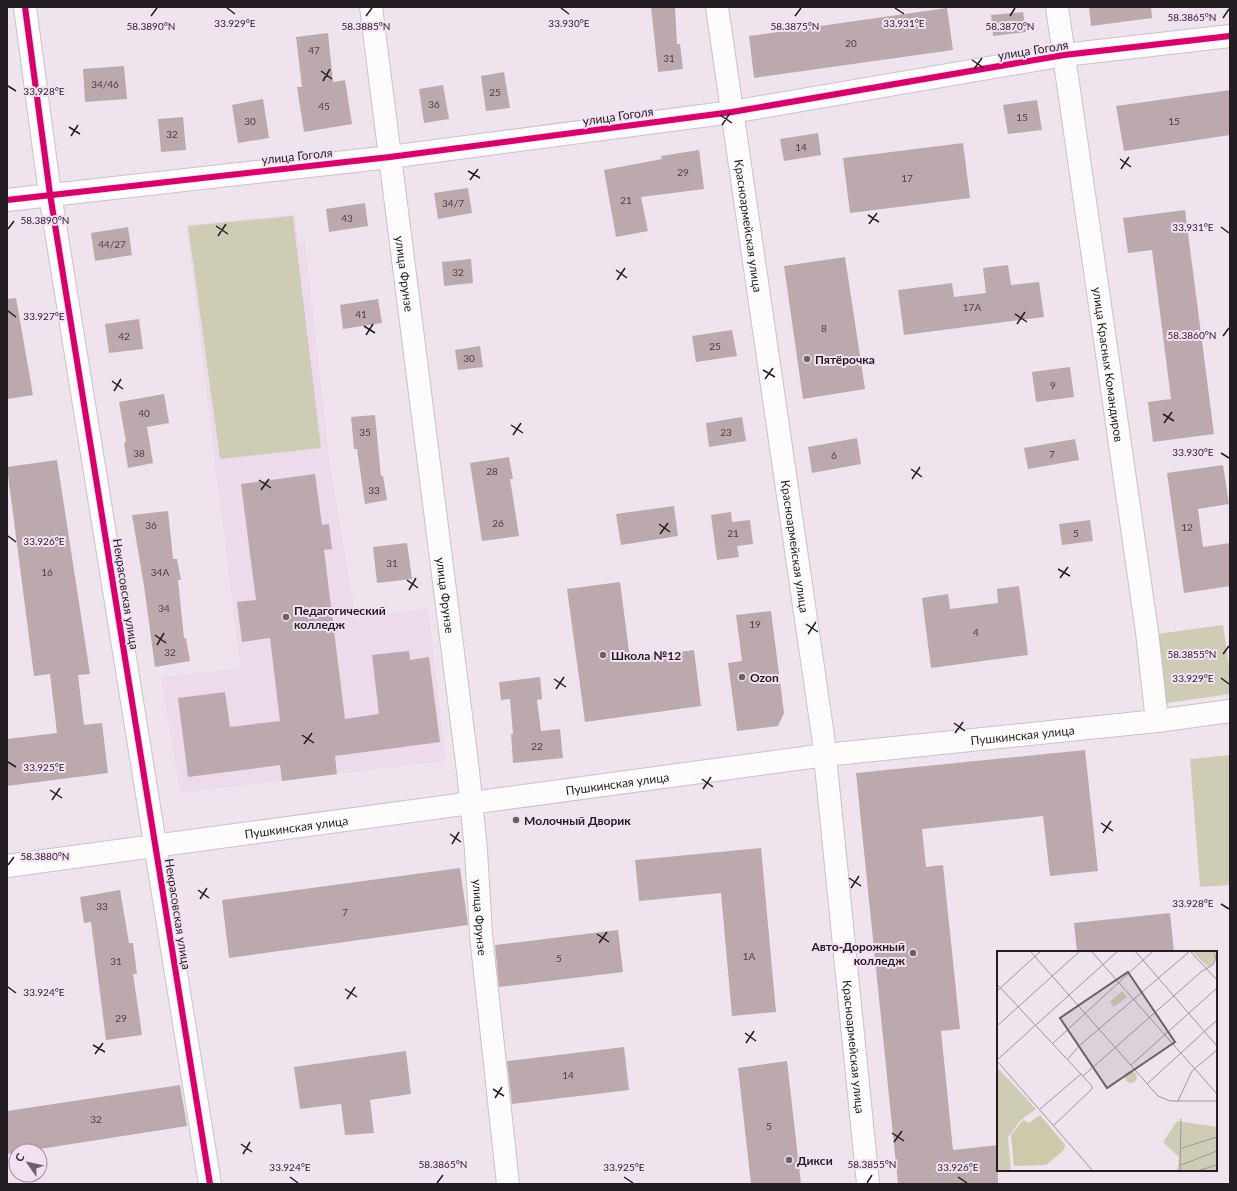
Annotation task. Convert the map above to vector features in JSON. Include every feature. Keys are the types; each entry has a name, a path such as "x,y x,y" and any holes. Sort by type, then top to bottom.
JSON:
{"street":[{"name":"Некрасовская улица","path":"25,7 50,194 210,1184"},
{"name":"улица Фрунзе","path":"372,7 472,803 481,935 508,1184"},
{"name":"Красноармейская улица","path":"717,7 825,755 868,1184"},
{"name":"улица Красных Командиров","path":"1057,7 1146,624 1157,721"},
{"name":"улица Гоголя","path":"7,200 390,157 732,112 1064,55 1230,36"},
{"name":"Пушкинская улица","path":"7,866 825,755 1157,721 1230,711"}],"shaded area":[{"path":"295,214 299,242 305,241 330,464 356,618 428,608 446,761 180,793 161,677 240,668 186,225"},
{"path":"293,216 321,448 220,459 188,226"},
{"path":"1223,625 1230,673 1230,694 1167,703 1157,634"},
{"path":"1230,755 1230,885 1200,887 1190,759"}],"building":[{"path":"651,7 675,7 677,44 680,44 683,69 658,72"},
{"path":"1089,7 1151,7 1152,18 1091,26"},
{"path":"947,8 953,50 754,78 749,36"},
{"path":"1023,12 1026,32 993,36 991,15"},
{"path":"328,33 333,82 345,80 352,124 304,132 297,87 302,87 296,37"},
{"path":"124,66 127,99 85,102 83,69"},
{"path":"504,72 510,108 486,111 481,76"},
{"path":"443,85 449,119 424,123 419,89"},
{"path":"1230,90 1230,135 1124,151 1116,106"},
{"path":"263,99 269,138 238,143 232,105"},
{"path":"1037,100 1042,130 1008,134 1003,105"},
{"path":"183,117 186,150 161,152 158,119"},
{"path":"818,133 821,155 784,161 780,139"},
{"path":"963,143 970,198 850,213 843,158"},
{"path":"699,150 704,189 641,197 648,231 616,237 604,170 662,159 661,156"},
{"path":"468,188 472,213 438,219 434,193"},
{"path":"365,203 368,226 329,232 326,209"},
{"path":"1185,210 1214,434 1153,442 1148,402 1171,399 1152,250 1128,253 1123,218"},
{"path":"128,227 132,255 95,261 91,233"},
{"path":"845,257 865,389 803,399 784,266"},
{"path":"471,259 473,283 444,286 442,262"},
{"path":"1008,265 1011,285 1039,282 1044,317 904,335 898,290 952,283 954,297 986,293 983,268"},
{"path":"16,298 33,395 7,399 7,299"},
{"path":"378,299 382,323 343,329 340,305"},
{"path":"139,319 143,349 109,353 105,324"},
{"path":"732,330 737,356 696,362 692,336"},
{"path":"480,346 483,367 458,370 455,350"},
{"path":"1070,367 1074,397 1036,402 1032,372"},
{"path":"164,394 169,423 147,427 153,463 128,468 124,443 126,442 119,402"},
{"path":"375,415 381,476 383,476 387,500 365,504 357,449 354,449 351,417"},
{"path":"742,417 746,441 709,447 706,423"},
{"path":"857,438 861,464 812,473 808,447"},
{"path":"1075,439 1079,460 1028,469 1024,448"},
{"path":"509,457 513,479 510,479 519,536 482,541 470,463"},
{"path":"57,460 90,674 78,675 84,725 102,723 108,773 7,786 7,739 57,733 50,674 34,676 7,467"},
{"path":"1223,465 1229,504 1198,509 1203,547 1230,543 1230,586 1184,593 1167,473"},
{"name":"Педагогический колледж","path":"315,474 322,525 329,524 332,549 324,550 345,719 379,714 372,655 409,651 410,660 429,657 440,742 335,756 337,774 282,781 280,765 188,777 178,698 225,692 230,727 280,721 270,638 242,642 237,602 256,600 241,484"},
{"path":"674,506 678,536 621,545 616,514"},
{"path":"168,511 173,559 177,559 181,580 178,580 184,638 186,638 190,661 155,667 144,586 132,515"},
{"path":"731,512 732,522 750,520 753,544 737,546 739,557 717,560 711,515"},
{"path":"1090,520 1093,541 1062,545 1059,524"},
{"path":"407,543 412,579 377,583 373,547"},
{"name":"Школа №12","path":"620,582 630,659 694,650 701,706 585,722 567,589"},
{"path":"1019,586 1028,655 931,668 922,598 948,594 950,609 998,603 997,589"},
{"path":"771,611 784,713 778,726 737,731 728,663 742,661 736,615"},
{"path":"540,677 542,699 537,700 541,731 560,729 563,758 513,763 511,734 513,734 510,699 501,700 499,682"},
{"name":"Авто-Дорожный колледж","path":"1085,750 1098,871 1050,876 1043,816 922,829 926,867 943,865 960,1029 941,1031 953,1150 997,1145 998,1184 898,1184 856,773"},
{"path":"761,848 776,1012 732,1016 721,893 639,901 635,860"},
{"path":"460,868 468,925 229,958 222,900"},
{"path":"120,890 129,943 133,943 137,974 133,974 142,1035 106,1040 91,922 84,923 80,897"},
{"path":"1170,913 1174,951 1077,951 1074,923"},
{"path":"618,930 623,972 499,987 495,945"},
{"path":"624,1047 629,1090 512,1104 507,1061"},
{"path":"406,1051 411,1094 370,1100 374,1133 345,1135 341,1104 300,1109 294,1067"},
{"path":"787,1061 801,1184 751,1184 738,1068"},
{"path":"180,1085 187,1126 48,1148 48,1143 8,1143 7,1154 7,1111"}],"cycle path":[{"path":"25,7 50,194 210,1184"},
{"path":"7,200 390,157 732,112 1064,55 1230,36"}],"place":[{"name":"Пятёрочка","path":"807,359"},
{"name":"Педагогический колледж","path":"286,617"},
{"name":"Школа №12","path":"603,655"},
{"name":"Ozon","path":"742,677"},
{"name":"Молочный Дворик","path":"516,820"},
{"name":"Авто-Дорожный колледж","path":"913,953"},
{"name":"Дикси","path":"789,1160"}]}
